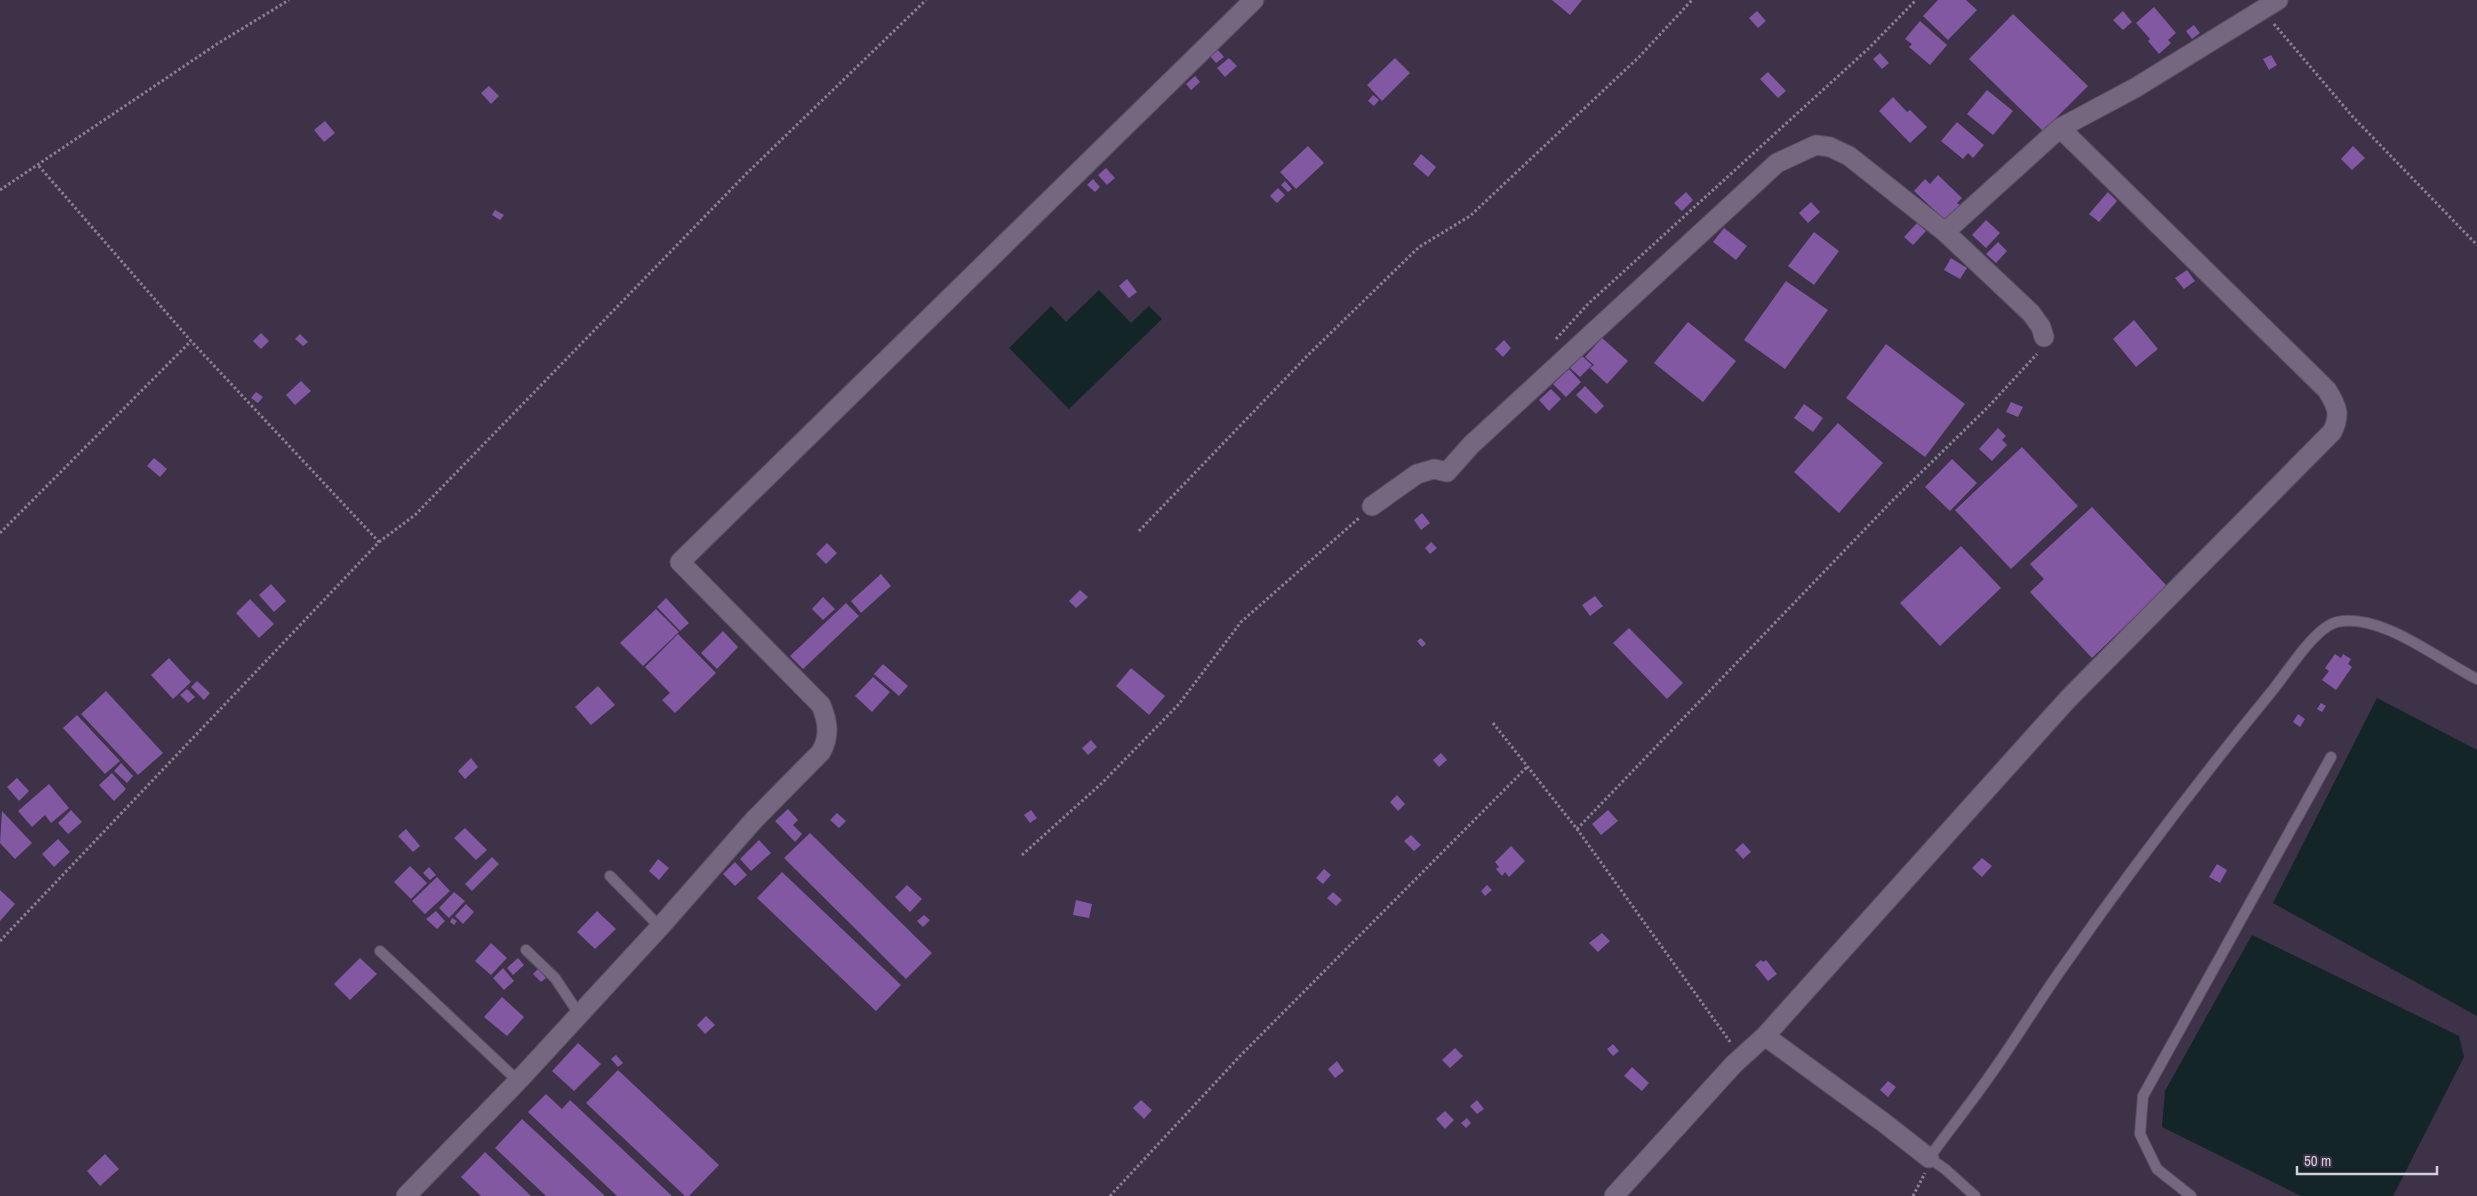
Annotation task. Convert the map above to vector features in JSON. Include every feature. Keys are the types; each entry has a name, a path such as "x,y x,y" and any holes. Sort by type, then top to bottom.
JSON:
{"street":[{"path":"406,1196 518,1082 660,927 754,820 821,752 827,741 826,716 821,705 680,562 1254,0"},
{"path":"1945,232 2060,128 2135,88 2270,5"},
{"path":"1614,1196 1744,1055 1765,1036 2068,699 2332,432 2336,424 2339,413 2327,390 2060,128"},
{"path":"1372,506 1417,474 1434,469 1447,472 1472,445 1770,169 1777,163 1800,151 1816,145 1830,147 1849,156 1945,232 2032,313 2041,327 2044,337"},
{"path":"1765,1036 1929,1158"}],"lane":[{"path":"1975,1196 1945,1169 1929,1158 1991,1075 2062,968 2194,786 2295,663 2310,640 2334,622 2347,620 2366,622 2405,638 2477,679"},
{"path":"2191,1196 2157,1169 2140,1134 2143,1096 2331,757"},
{"path":"610,876 660,927"},
{"path":"526,950 555,978 579,1014"},
{"path":"380,951 518,1082"}],"path":[{"path":"0,190 217,44 289,0"},
{"path":"0,941 379,542 415,516 745,175 926,0"},
{"path":"1139,531 1308,355 1419,247 1470,216 1639,57 1692,0"},
{"path":"1555,340 1588,304 1869,48 1916,0"},
{"path":"2270,5 2353,117 2477,245"},
{"path":"38,165 191,341 379,542"},
{"path":"1577,828 1892,501 2022,373 2033,360 2044,337"},
{"path":"0,533 191,341"},
{"path":"1022,855 1102,783 1179,704 1241,622 1372,506"},
{"path":"1493,723 1577,828 1732,1045 1744,1055"},
{"path":"1110,1196 1240,1056 1528,766"},
{"path":"1913,1196 1923,1180 1929,1158"}],"shaded area":[{"path":"1099,290 1131,323 1149,306 1162,319 1069,409 1009,348 1051,306 1066,322"},
{"path":"2377,698 2477,750 2477,1016 2273,903"},
{"path":"2252,935 2459,1036 2464,1057 2393,1196 2301,1196 2162,1127 2165,1091"}],"building":[{"path":"1552,0 1582,0 1570,15"},
{"path":"1938,0 1966,0 1977,10 1948,40 1923,16"},
{"path":"2154,7 2176,33 2168,40 2171,43 2159,54 2148,41 2150,39 2136,23"},
{"path":"1757,11 1766,21 1758,28 1749,18"},
{"path":"2123,11 2132,22 2123,30 2113,20"},
{"path":"2013,14 2088,86 2043,131 1969,59"},
{"path":"1920,21 1947,45 1930,65 1909,47 1912,44 1905,39"},
{"path":"2194,25 2200,33 2192,39 2186,31"},
{"path":"1218,50 1224,57 1216,63 1210,56"},
{"path":"1880,53 1889,63 1882,69 1873,59"},
{"path":"2271,55 2277,65 2269,70 2263,59"},
{"path":"1229,58 1237,66 1225,77 1217,68"},
{"path":"1395,58 1410,73 1382,101 1367,85"},
{"path":"1768,72 1786,91 1778,98 1760,79"},
{"path":"1195,76 1200,82 1191,90 1186,84"},
{"path":"489,86 499,96 491,104 481,93"},
{"path":"1987,90 2013,111 1993,135 1967,114"},
{"path":"1373,95 1379,100 1374,106 1368,101"},
{"path":"1893,97 1907,112 1910,110 1927,127 1910,143 1879,111"},
{"path":"325,121 335,133 324,142 314,130"},
{"path":"1957,122 1984,145 1973,158 1968,153 1963,159 1941,141"},
{"path":"1308,146 1324,163 1296,189 1280,172"},
{"path":"2353,146 2365,158 2352,170 2341,159"},
{"path":"1421,154 1436,167 1428,177 1413,164"},
{"path":"1106,168 1115,178 1107,185 1098,175"},
{"path":"1938,175 1962,198 1957,203 1960,205 1945,220 1914,191 1925,179 1930,184"},
{"path":"1093,179 1100,187 1095,192 1087,185"},
{"path":"1285,181 1292,189 1288,192 1281,185"},
{"path":"1278,188 1285,195 1277,203 1270,196"},
{"path":"1686,192 1693,200 1682,211 1674,203"},
{"path":"2108,192 2117,201 2099,222 2089,214"},
{"path":"1811,202 1820,212 1808,223 1799,213"},
{"path":"495,210 504,215 500,220 492,215"},
{"path":"1986,220 2000,233 1986,248 1972,235"},
{"path":"1917,223 1926,231 1913,245 1904,237"},
{"path":"1724,228 1747,246 1736,260 1713,242"},
{"path":"1814,232 1839,251 1814,285 1788,266"},
{"path":"1998,242 2007,251 1996,263 1986,254"},
{"path":"1951,258 1967,268 1960,279 1944,270"},
{"path":"2187,270 2195,281 2184,289 2175,278"},
{"path":"1127,279 1137,292 1129,298 1119,286"},
{"path":"1786,281 1828,310 1785,369 1744,340"},
{"path":"2134,320 2158,349 2136,367 2113,339"},
{"path":"1688,322 1736,361 1703,402 1654,363"},
{"path":"261,333 269,341 261,349 253,341"},
{"path":"300,334 308,342 303,346 295,339"},
{"path":"1602,338 1628,361 1607,384 1590,368 1594,365 1585,357"},
{"path":"1504,340 1511,348 1503,357 1495,349"},
{"path":"1886,344 1965,404 1925,457 1846,398"},
{"path":"1582,356 1592,365 1580,377 1570,368"},
{"path":"1569,369 1581,382 1566,397 1553,384"},
{"path":"301,381 311,391 295,405 286,395"},
{"path":"1585,386 1604,406 1596,414 1576,395"},
{"path":"1551,389 1561,399 1549,411 1539,400"},
{"path":"256,392 263,397 258,403 251,398"},
{"path":"2011,402 2023,407 2018,417 2006,412"},
{"path":"1804,404 1823,418 1813,432 1794,418"},
{"path":"1838,423 1883,463 1839,513 1794,472"},
{"path":"1998,428 2006,436 2002,440 2007,445 1992,461 1979,449"},
{"path":"2022,447 2078,506 2011,569 1955,510"},
{"path":"154,458 167,469 160,477 147,466"},
{"path":"1952,459 1977,483 1950,511 1925,487"},
{"path":"2092,507 2167,586 2092,658 2030,592 2044,579 2030,564"},
{"path":"1422,513 1430,523 1421,530 1414,520"},
{"path":"1431,542 1437,548 1430,554 1425,548"},
{"path":"827,543 837,553 826,564 816,554"},
{"path":"1961,546 2001,588 1940,646 1900,603"},
{"path":"881,574 891,586 861,613 851,601"},
{"path":"271,584 286,601 274,612 259,595"},
{"path":"1080,590 1088,597 1076,608 1069,601"},
{"path":"1595,596 1603,606 1590,616 1582,605"},
{"path":"823,597 835,609 823,620 812,609"},
{"path":"666,598 689,623 680,631 657,607"},
{"path":"250,599 274,624 259,638 236,613"},
{"path":"846,603 859,616 803,669 790,656"},
{"path":"656,609 679,632 643,666 620,643"},
{"path":"1629,628 1683,683 1667,699 1613,643"},
{"path":"723,631 738,647 717,669 701,653"},
{"path":"678,634 716,673 675,713 662,700 670,693 645,667"},
{"path":"1421,638 1426,644 1422,647 1417,641"},
{"path":"2335,654 2341,658 2343,654 2351,659 2348,664 2352,667 2336,690 2322,680 2329,671 2325,668"},
{"path":"169,658 191,682 173,699 151,675"},
{"path":"883,664 908,686 899,696 874,674"},
{"path":"1131,668 1165,696 1149,715 1116,686"},
{"path":"873,677 890,692 872,712 855,696"},
{"path":"197,681 210,693 204,700 191,687"},
{"path":"598,686 615,705 591,725 575,707"},
{"path":"187,689 195,697 188,703 180,695"},
{"path":"106,691 163,753 138,775 81,714"},
{"path":"2321,703 2326,706 2322,712 2317,709"},
{"path":"2298,714 2305,719 2300,727 2293,722"},
{"path":"77,715 120,761 105,774 63,728"},
{"path":"1091,740 1097,747 1088,755 1082,748"},
{"path":"1441,753 1447,760 1439,767 1433,760"},
{"path":"471,758 478,767 465,779 458,771"},
{"path":"121,763 133,776 127,783 114,771"},
{"path":"112,773 126,789 114,801 99,785"},
{"path":"17,778 29,791 19,801 7,787"},
{"path":"49,784 69,808 51,823 45,815 32,827 18,811"},
{"path":"1397,795 1405,804 1398,811 1390,802"},
{"path":"788,809 798,820 793,825 802,834 795,842 775,821"},
{"path":"71,810 82,822 68,834 58,823"},
{"path":"1031,810 1037,818 1030,823 1024,815"},
{"path":"1608,810 1618,821 1601,835 1592,824"},
{"path":"2,811 32,843 15,859 0,843"},
{"path":"837,813 846,821 839,828 830,820"},
{"path":"465,828 487,850 476,860 454,838"},
{"path":"406,829 420,846 413,852 398,836"},
{"path":"810,833 932,953 906,979 784,858"},
{"path":"1411,835 1421,845 1414,851 1404,841"},
{"path":"58,839 70,852 54,867 42,854"},
{"path":"759,840 771,853 751,871 740,859"},
{"path":"1743,843 1751,852 1743,859 1735,850"},
{"path":"1511,846 1525,861 1509,877 1505,872 1502,876 1496,869 1499,867 1495,862"},
{"path":"492,857 499,864 472,891 465,884"},
{"path":"1982,858 1992,866 1982,877 1972,868"},
{"path":"658,859 669,868 659,880 649,871"},
{"path":"735,862 747,875 735,886 723,874"},
{"path":"2217,864 2227,870 2220,883 2209,877"},
{"path":"410,866 427,883 411,899 394,882"},
{"path":"429,867 436,875 430,880 423,873"},
{"path":"1324,869 1331,875 1323,884 1316,878"},
{"path":"782,872 901,985 876,1011 757,898"},
{"path":"437,877 450,891 425,914 412,901"},
{"path":"907,885 922,899 910,912 895,897"},
{"path":"1487,885 1492,890 1485,896 1481,891"},
{"path":"0,890 15,904 0,921"},
{"path":"454,892 465,901 449,918 439,908"},
{"path":"1333,892 1342,900 1336,906 1327,898"},
{"path":"1076,900 1092,904 1089,918 1073,915"},
{"path":"466,904 474,912 463,924 455,916"},
{"path":"436,911 445,921 437,929 426,919"},
{"path":"597,911 616,929 595,949 577,932"},
{"path":"924,915 930,920 923,927 917,921"},
{"path":"452,918 457,921 454,925 450,922"},
{"path":"1602,933 1610,941 1598,952 1589,943"},
{"path":"491,943 507,958 491,975 475,961"},
{"path":"360,958 377,974 350,1000 334,984"},
{"path":"518,958 524,965 513,975 507,968"},
{"path":"1761,960 1763,962 1766,960 1777,974 1768,981 1755,965"},
{"path":"503,968 514,981 504,990 493,978"},
{"path":"538,969 546,978 541,982 533,974"},
{"path":"502,997 524,1017 507,1036 484,1017"},
{"path":"706,1016 715,1025 705,1034 697,1025"},
{"path":"578,1043 601,1064 574,1091 552,1071"},
{"path":"1613,1044 1619,1051 1613,1056 1607,1049"},
{"path":"1455,1048 1463,1056 1450,1068 1442,1060"},
{"path":"616,1055 623,1063 618,1067 611,1059"},
{"path":"1337,1061 1344,1071 1335,1078 1328,1069"},
{"path":"1632,1067 1649,1083 1642,1091 1624,1076"},
{"path":"618,1070 719,1165 689,1196 685,1196 586,1103"},
{"path":"1888,1081 1896,1087 1888,1097 1880,1090"},
{"path":"546,1094 562,1109 570,1100 672,1196 617,1196 528,1112"},
{"path":"1141,1100 1152,1110 1144,1119 1133,1108"},
{"path":"1477,1100 1484,1109 1477,1114 1470,1106"},
{"path":"1445,1111 1454,1120 1445,1129 1436,1119"},
{"path":"1467,1118 1471,1123 1466,1128 1461,1123"},
{"path":"522,1119 605,1196 546,1196 495,1148"},
{"path":"485,1152 531,1196 481,1196 461,1177"},
{"path":"105,1154 119,1169 100,1186 87,1171"}]}
